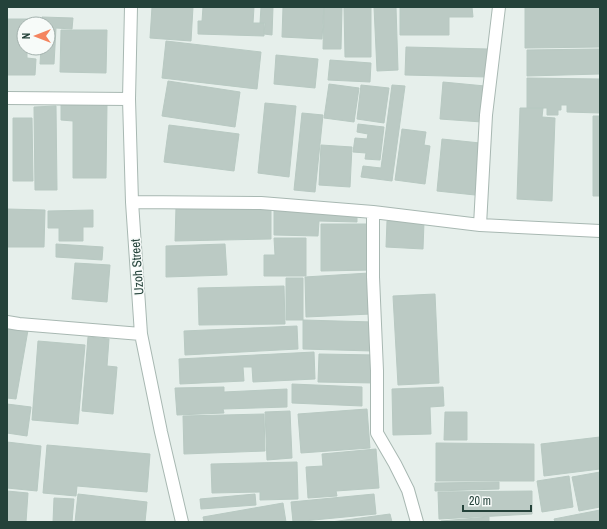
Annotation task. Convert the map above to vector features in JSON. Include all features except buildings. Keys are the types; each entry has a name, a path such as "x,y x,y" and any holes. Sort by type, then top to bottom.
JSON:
{"street":[{"name":"Uzoh Street","path":"131,7 130,99 132,202 141,334 161,432 182,522"},
{"path":"480,225 486,115 499,7"},
{"path":"7,98 130,99"},
{"path":"132,202 261,203 373,212 480,225 600,231"},
{"path":"373,212 377,433 405,484 418,522"},
{"path":"7,322 141,334"}]}
